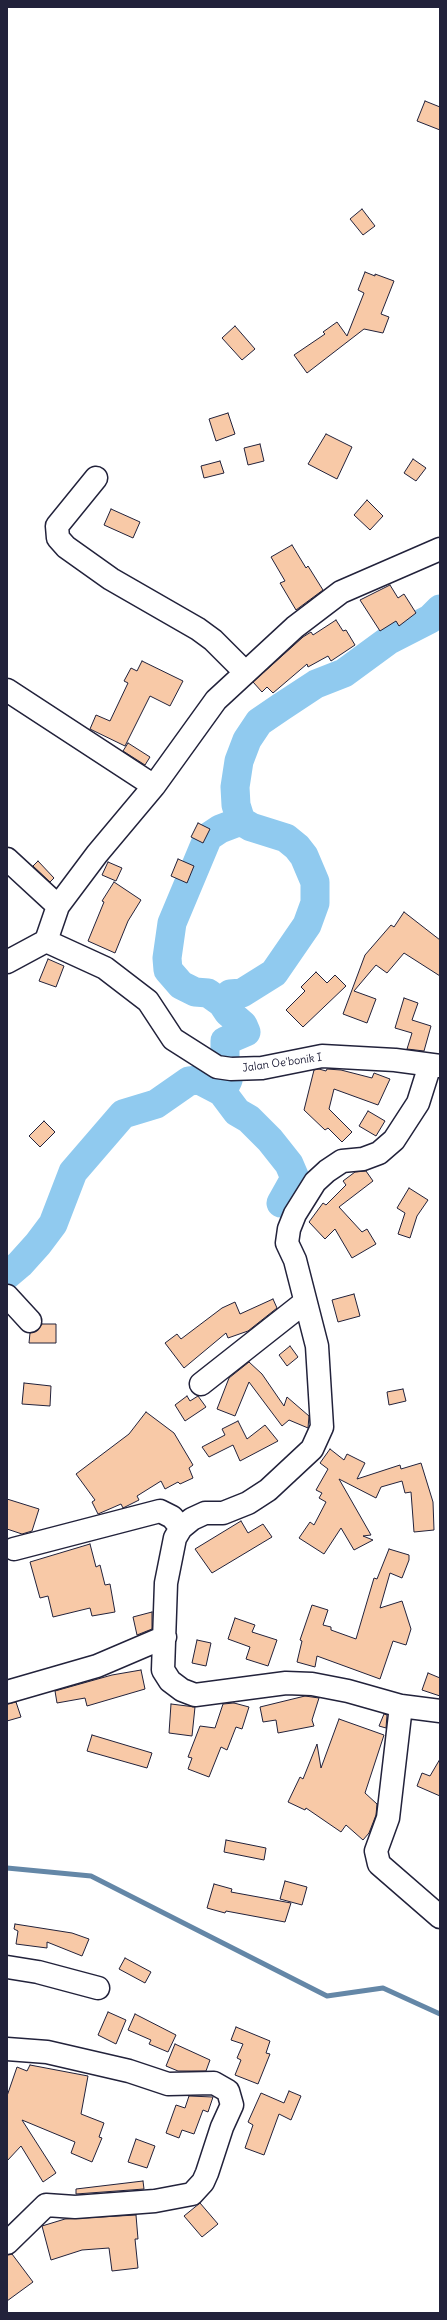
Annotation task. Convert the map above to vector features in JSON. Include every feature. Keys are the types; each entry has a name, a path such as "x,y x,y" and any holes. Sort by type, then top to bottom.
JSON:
{"street":[{"path":"96,478 57,526 58,538 66,547 112,579 198,628 213,640 245,672"},
{"path":"7,962 46,941 58,906 97,854 154,786 216,700 245,672 295,627 341,592 440,548"},
{"path":"7,690 154,786"},
{"path":"7,858 58,906"},
{"name":"Jalan Oe'bonik I","path":"46,941 105,968 128,984 148,1001 174,1039 224,1068 262,1068 322,1056 395,1060 435,1066"},
{"path":"435,1066 418,1103 394,1140 379,1153 363,1159 342,1161 327,1171 315,1182 295,1214 289,1228 287,1243 295,1260 317,1346 322,1427 312,1449 268,1490 248,1503 223,1513 204,1513 192,1519 181,1528 175,1538 166,1583 163,1670 170,1681 182,1690 196,1695 286,1683 312,1684 348,1691 401,1706 440,1711"},
{"path":"7,1296 30,1320"},
{"path":"200,1384 305,1302"},
{"path":"14,1549 160,1511 172,1517 181,1528"},
{"path":"7,1692 98,1666 165,1637"},
{"path":"401,1706 388,1818 376,1851 379,1864 440,1917"},
{"path":"7,1967 38,1972 98,1988"},
{"path":"7,2049 47,2052 129,2072 168,2084 214,2083 228,2091 232,2104 222,2127 208,2173 203,2182 192,2194 155,2201 75,2207 46,2205 7,2243"}],"building":[{"path":"425,101 440,107 440,130 417,121"},
{"path":"362,209 375,226 363,235 350,219"},
{"path":"365,272 394,281 381,314 389,317 383,333 364,329 307,373 294,355 325,334 323,332 337,322 347,336 364,293 358,290"},
{"path":"235,326 255,349 242,360 222,338"},
{"path":"228,413 235,434 216,441 209,419"},
{"path":"326,434 352,447 337,479 308,464"},
{"path":"260,444 264,461 248,465 244,448"},
{"path":"413,459 426,468 416,481 404,473"},
{"path":"220,461 224,473 204,478 201,466"},
{"path":"367,500 383,516 370,530 354,515"},
{"path":"111,509 140,522 133,538 104,525"},
{"path":"292,545 306,568 308,566 323,590 296,610 280,583 285,581 271,557"},
{"path":"390,585 398,598 404,594 416,613 399,626 396,621 380,631 360,600"},
{"path":"336,620 343,631 346,630 355,645 331,661 328,656 308,667 307,664 273,693 267,687 262,692 253,682 303,637 311,632 313,635"},
{"path":"142,661 183,681 170,706 150,696 125,746 90,729 96,715 110,721 128,683 124,681 131,668 137,671"},
{"path":"128,743 150,757 145,765 123,751"},
{"path":"198,823 210,829 203,843 191,837"},
{"path":"178,859 194,866 187,883 171,876"},
{"path":"38,861 54,878 50,882 33,866"},
{"path":"108,862 122,868 116,881 102,875"},
{"path":"114,882 141,900 128,921 115,953 88,941 104,902 102,901"},
{"path":"404,912 440,940 440,976 404,953 387,973 376,965 354,991 376,999 367,1023 343,1014 365,955 391,925 394,927"},
{"path":"48,959 64,966 56,987 39,981"},
{"path":"316,972 327,983 335,975 346,986 303,1027 286,1010 305,991 301,987"},
{"path":"404,998 418,1003 412,1020 431,1026 424,1051 407,1049 412,1033 395,1028"},
{"path":"319,1069 326,1071 327,1069 341,1070 372,1078 374,1073 390,1079 378,1105 334,1089 329,1109 352,1132 342,1142 328,1128 325,1130 304,1110 314,1070"},
{"path":"368,1111 385,1121 376,1136 359,1126"},
{"path":"44,1121 55,1132 40,1147 29,1136"},
{"path":"366,1171 373,1181 339,1207 362,1232 367,1229 376,1244 352,1258 335,1229 325,1239 309,1222 323,1203 326,1205 346,1185 343,1181 355,1172"},
{"path":"409,1188 428,1200 417,1216 410,1238 398,1234 405,1213 397,1208"},
{"path":"354,1294 360,1316 338,1322 332,1300"},
{"path":"273,1299 277,1308 248,1331 228,1338 226,1333 184,1368 165,1343 177,1334 181,1339 222,1308 235,1302 240,1314"},
{"path":"42,1324 56,1324 56,1343 29,1343 30,1333 38,1330"},
{"path":"290,1346 298,1357 287,1366 279,1355"},
{"path":"249,1362 262,1374 284,1406 287,1397 309,1416 308,1428 289,1420 282,1426 249,1382 235,1416 217,1409 229,1378"},
{"path":"24,1383 51,1386 50,1406 22,1404"},
{"path":"403,1389 406,1401 389,1405 387,1392"},
{"path":"187,1396 190,1401 198,1396 206,1407 185,1421 175,1405"},
{"path":"146,1412 174,1433 193,1465 189,1468 193,1478 180,1484 178,1482 165,1489 161,1481 137,1496 139,1500 123,1508 121,1504 98,1514 92,1502 95,1500 76,1474 129,1434"},
{"path":"238,1421 247,1439 265,1425 278,1441 240,1461 233,1445 209,1457 202,1447 225,1435 222,1429"},
{"path":"330,1449 344,1460 347,1454 365,1463 357,1479 400,1465 401,1469 421,1463 433,1502 434,1530 414,1532 411,1492 405,1493 402,1481 381,1487 376,1498 339,1479 371,1535 363,1536 373,1540 354,1550 341,1528 324,1554 299,1538 310,1522 314,1525 326,1502 319,1498 322,1493 316,1490 328,1469 320,1463"},
{"path":"7,1499 39,1509 32,1531 22,1534 7,1529"},
{"path":"241,1521 248,1533 263,1524 272,1537 212,1573 195,1549"},
{"path":"90,1544 96,1567 100,1565 105,1585 110,1584 115,1612 92,1616 90,1608 53,1617 48,1596 40,1598 30,1562"},
{"path":"389,1549 409,1555 409,1560 402,1578 390,1573 380,1608 402,1601 411,1629 406,1645 393,1641 380,1679 317,1656 315,1667 297,1662 302,1641 300,1640 312,1605 328,1610 323,1625 331,1627 331,1630 356,1639 374,1578 377,1579"},
{"path":"152,1612 152,1629 137,1635 133,1617"},
{"path":"235,1618 255,1625 252,1632 277,1640 268,1666 246,1659 250,1647 228,1639"},
{"path":"197,1640 211,1643 206,1666 192,1663"},
{"path":"141,1670 145,1689 87,1706 85,1698 57,1703 55,1691 112,1675"},
{"path":"428,1673 440,1678 440,1696 422,1690"},
{"path":"305,1696 319,1698 312,1720 314,1726 278,1733 276,1720 263,1722 260,1707"},
{"path":"16,1702 21,1717 7,1721 7,1704"},
{"path":"234,1703 249,1707 242,1729 236,1727 227,1750 221,1747 209,1777 188,1769 192,1758 188,1757 200,1726 215,1728 223,1704"},
{"path":"171,1704 195,1707 192,1736 169,1733"},
{"path":"384,1714 387,1715 386,1728 379,1726"},
{"path":"339,1719 384,1735 365,1793 377,1804 376,1815 369,1833 363,1840 346,1825 341,1832 306,1808 305,1810 288,1802 300,1777 303,1779 317,1744 321,1768"},
{"path":"92,1735 152,1753 147,1768 87,1751"},
{"path":"440,1759 440,1796 417,1786 422,1773 430,1776"},
{"path":"226,1840 266,1848 264,1860 224,1852"},
{"path":"285,1881 307,1887 302,1905 280,1899"},
{"path":"214,1884 232,1889 231,1892 291,1903 285,1922 226,1911 225,1913 207,1908"},
{"path":"15,1924 72,1933 89,1939 82,1956 47,1942 47,1948 16,1944 18,1931 14,1929"},
{"path":"125,1958 151,1972 145,1983 119,1969"},
{"path":"108,2012 126,2020 116,2044 98,2035"},
{"path":"135,2014 176,2035 168,2052 149,2044 151,2040 128,2030"},
{"path":"236,2027 270,2041 266,2053 270,2054 258,2084 235,2075 241,2060 237,2058 243,2044 231,2040"},
{"path":"175,2044 210,2060 206,2071 178,2071 166,2066"},
{"path":"30,2065 88,2076 81,2114 104,2123 99,2137 102,2138 92,2162 71,2153 75,2142 22,2120 56,2173 43,2182 21,2146 7,2161 7,2096 17,2067 27,2071"},
{"path":"289,2091 301,2096 291,2120 279,2114 264,2155 245,2148 253,2125 248,2122 261,2093 284,2103"},
{"path":"189,2096 213,2097 208,2112 203,2110 194,2134 182,2130 179,2138 166,2133 176,2105 185,2108"},
{"path":"136,2139 155,2146 147,2168 128,2162"},
{"path":"143,2181 144,2189 76,2194 76,2189"},
{"path":"200,2203 218,2224 202,2237 184,2216"},
{"path":"136,2215 138,2239 135,2239 138,2268 112,2271 109,2248 82,2250 51,2260 42,2226 65,2219"},
{"path":"12,2254 33,2282 7,2301 7,2255"}],"waterway":[{"path":"7,1275 20,1264 53,1224 73,1172 123,1114 156,1104 189,1081 199,1080 222,1092 228,1080 221,1071 225,1060 225,1041 246,1032 243,1025 228,1012 222,1003 230,994 242,993 274,973 307,925 315,903 315,882 304,856 297,847 286,838 251,827 241,821 236,805 235,787 239,761 247,740 259,722 281,707 316,684 344,673 389,640 430,619 440,609"},
{"path":"222,1003 208,993 195,992 181,985 168,970 167,958 172,923 208,837 220,829 241,821"},
{"path":"222,1092 237,1112 249,1119 270,1140 289,1164 295,1178 281,1203"},
{"path":"7,1868 91,1876 327,1996 383,1988 440,2014"}]}
